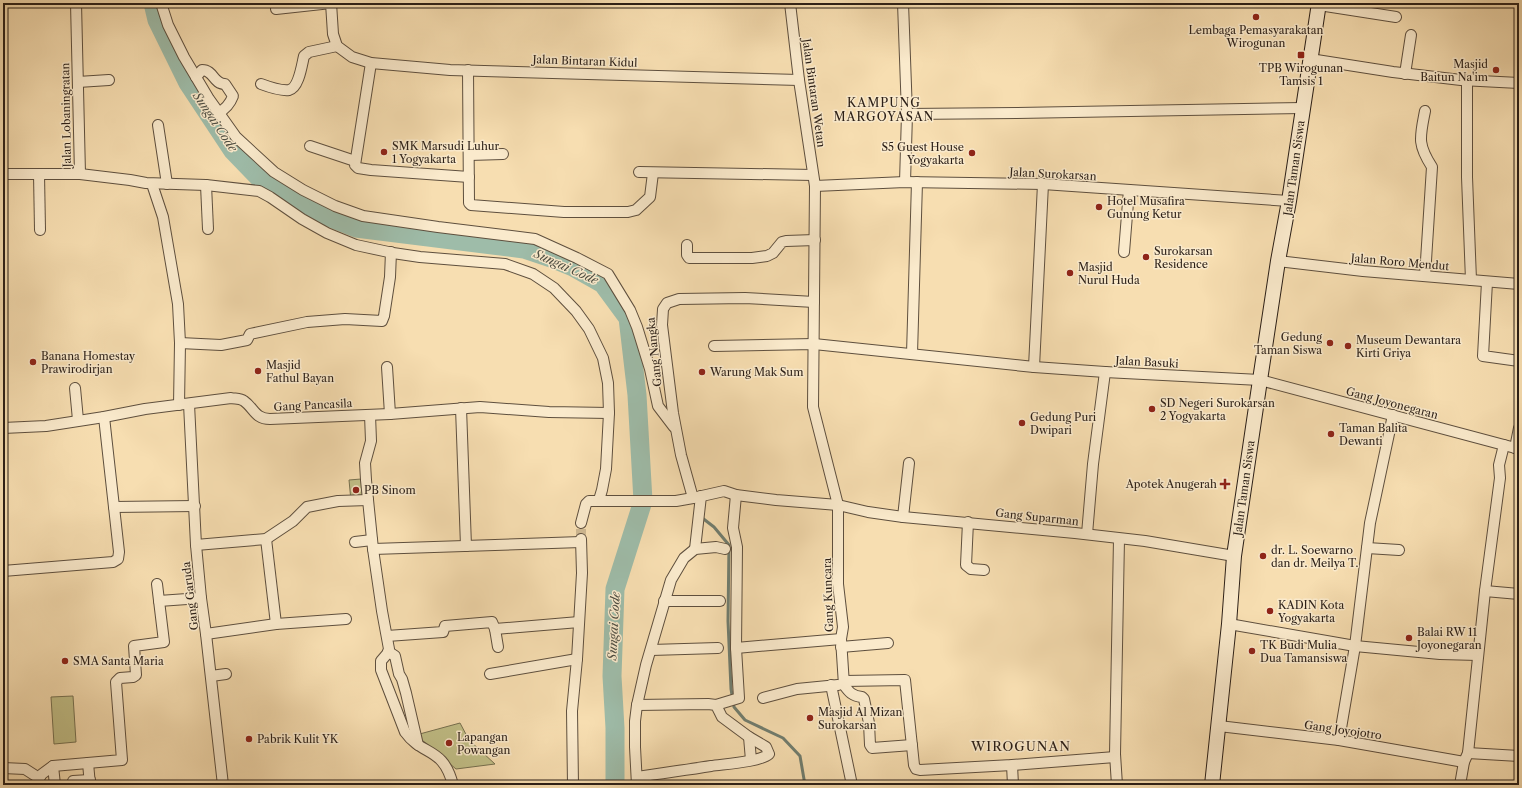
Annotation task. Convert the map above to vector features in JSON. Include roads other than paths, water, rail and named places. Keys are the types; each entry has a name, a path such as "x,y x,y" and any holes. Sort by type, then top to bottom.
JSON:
{"main road":[{"name":"Jalan Taman Siswa","path":"1212,785 1229,624 1234,556 1278,261 1290,201 1319,4"}],"street":[{"name":"Jalan Lobaningratan","path":"3,174 80,174 76,3"},
{"path":"161,3 168,25 177,44 218,113 236,137 274,172 303,190 335,206 363,216 536,239 608,274 630,310 637,327 650,369 658,406 675,428"},
{"path":"261,84 289,90 300,76 304,56 310,52 337,46 333,34 331,3 276,8"},
{"name":"Jalan Bintaran Wetan","path":"790,3 815,186 814,344"},
{"path":"903,3 907,114 905,182"},
{"path":"1319,4 1396,18"},
{"path":"1405,74 1411,35"},
{"name":"Jalan Bintaran Kidul","path":"337,46 352,57 371,63 410,67 800,80"},
{"path":"1310,59 1405,74 1519,83"},
{"path":"371,63 355,165 358,168 371,170 469,178"},
{"path":"196,77 202,70 208,70 220,84 225,84 230,90 233,96 230,102 225,109 218,113"},
{"path":"468,70 469,203 477,207 564,212 628,212 636,210 650,197 653,172"},
{"path":"78,82 109,80"},
{"path":"1467,80 1467,177 1471,280"},
{"path":"907,114 1017,114 1303,108"},
{"path":"1425,111 1420,139 1424,154 1432,167 1425,276"},
{"path":"158,125 167,184"},
{"path":"310,146 355,161"},
{"path":"469,155 503,154"},
{"path":"639,172 813,175"},
{"path":"39,174 40,230"},
{"path":"80,174 152,184 206,185 258,192 270,197 302,219 356,245 420,257 511,266 533,274 544,280 576,311 596,340 606,368 609,413 606,469 602,490 602,500"},
{"name":"Jalan Surokarsan","path":"815,186 905,182 1043,184 1290,201"},
{"path":"912,354 917,182"},
{"name":"Gang Garuda","path":"152,184 160,204 178,304 184,404 195,506 196,545 223,785"},
{"path":"1034,367 1043,184"},
{"path":"206,185 208,229"},
{"path":"1124,252 1129,190"},
{"path":"687,245 687,255 689,258 752,258 767,256 773,253 782,242 815,240"},
{"path":"180,343 221,345 247,340 250,334 307,322 345,319 382,321 390,277 390,252"},
{"name":"Jalan Roro Mendut","path":"1278,261 1363,271 1519,284"},
{"path":"1486,282 1483,356 1519,361"},
{"name":"Gang Nangka","path":"697,497 681,455 675,428 662,325 663,309 667,303 679,299 744,298 814,302"},
{"name":"Jalan Basuki","path":"714,346 814,344 1034,367 1260,380"},
{"name":"Gang Kuncara","path":"814,344 813,407 838,505 838,584 843,627 841,643 844,683"},
{"path":"387,367 390,414"},
{"path":"1087,534 1093,464 1105,372"},
{"name":"Gang Joyonegaran","path":"1260,380 1517,448"},
{"path":"75,388 78,420"},
{"name":"Gang Pancasila","path":"3,428 46,426 104,417 134,410 223,399 239,399 244,401 259,417 266,419 390,414 480,407 549,412 609,413"},
{"path":"461,408 466,546"},
{"path":"370,415 371,445 365,464 373,544 386,636 389,652 395,656 399,674 404,684 418,745"},
{"path":"1339,740 1355,646 1370,524 1393,415"},
{"path":"3,571 116,561 119,557 104,417"},
{"path":"1517,448 1519,428"},
{"path":"1460,785 1466,757 1485,591 1500,478 1499,465 1504,445"},
{"path":"903,517 909,463"},
{"path":"581,523 587,502 589,501 676,501 724,491 736,495 733,528 737,547 736,648 739,698 716,705 637,705"},
{"name":"Gang Suparman","path":"736,495 838,505 868,512 903,517 1087,534 1160,543 1198,551 1234,556"},
{"path":"695,549 697,497"},
{"path":"196,545 266,539 293,521 307,507 338,501 368,500"},
{"path":"114,507 195,506"},
{"path":"968,522 966,566 971,569 984,570"},
{"path":"1117,785 1115,757 1119,538"},
{"path":"266,539 276,624"},
{"path":"355,542 373,544 466,546 581,541 582,573 580,622 572,712 573,785"},
{"path":"716,705 722,717 749,737 766,747 768,756 637,781 635,747 635,721 637,705 664,601 671,580 684,558 695,549 716,547 725,549"},
{"path":"1367,548 1399,550"},
{"path":"3,768 25,769 38,781 48,769 53,766 122,760 116,682 120,678 133,677 136,675 134,646 164,642 157,584"},
{"path":"1485,591 1519,594"},
{"path":"159,601 201,598"},
{"path":"664,601 720,601"},
{"path":"206,634 276,624 346,618"},
{"path":"386,636 443,632 445,626 492,622 495,629 498,647"},
{"path":"495,629 580,622"},
{"path":"1229,624 1355,646 1478,656"},
{"path":"736,648 841,643 888,643"},
{"path":"651,650 718,648"},
{"path":"389,652 381,661 381,670 405,732 418,745 440,758 446,764 453,785"},
{"path":"490,674 577,659"},
{"path":"211,676 226,674"},
{"path":"762,698 797,689 844,683 905,680 914,765 916,769 920,770 1115,757"},
{"path":"844,683 849,692 864,699 870,729 871,747 877,748 912,745"},
{"path":"831,685 852,785"},
{"name":"Gang Joyojotro","path":"1219,726 1466,757 1519,756"},
{"path":"749,737 751,760"},
{"path":"73,785 73,781 90,782 88,764"},
{"path":"1012,765 1013,785"},
{"path":"53,766 55,785"}],"waterway":[{"name":"Sungai Code","path":"153,3 157,20 188,83 233,151 260,179 286,196 318,213 356,228 524,249 551,258 573,267 603,284 628,318 637,395 643,501 615,589 612,676 615,728 615,785"},
{"path":"701,517 714,527 729,545 728,621 731,689 734,707 745,720 783,738 800,756 805,785"}],"tunnel":[{"path":"581,523 581,539"}],"place":[{"name":"Lembaga Pemasyarakatan Wirogunan","path":"1256,17"},
{"name":"TPB Wirogunan Tamsis 1","path":"1301,55"},
{"name":"Masjid Baitun Na'im","path":"1496,70"},
{"name":"SMK Marsudi Luhur 1 Yogyakarta","path":"384,152"},
{"name":"S5 Guest House Yogyakarta","path":"972,153"},
{"name":"Hotel Musafira Gunung Ketur","path":"1099,207"},
{"name":"Surokarsan Residence","path":"1146,257"},
{"name":"Masjid Nurul Huda","path":"1070,273"},
{"name":"Gedung Taman Siswa","path":"1330,343"},
{"name":"Museum Dewantara Kirti Griya","path":"1348,346"},
{"name":"Banana Homestay Prawirodirjan","path":"33,362"},
{"name":"Masjid Fathul Bayan","path":"258,371"},
{"name":"Warung Mak Sum","path":"702,372"},
{"name":"SD Negeri Surokarsan 2 Yogyakarta","path":"1152,409"},
{"name":"Gedung Puri Dwipari","path":"1022,423"},
{"name":"Taman Balita Dewanti","path":"1331,434"},
{"name":"Apotek Anugerah","path":"1225,484"},
{"name":"PB Sinom","path":"356,490"},
{"name":"dr. L. Soewarno dan dr. Meilya T.","path":"1263,556"},
{"name":"KADIN Kota Yogyakarta","path":"1270,611"},
{"name":"Balai RW 11 Joyonegaran","path":"1409,638"},
{"name":"TK Budi Mulia Dua Tamansiswa","path":"1252,651"},
{"name":"SMA Santa Maria","path":"65,661"},
{"name":"Masjid Al Mizan Surokarsan","path":"810,718"},
{"name":"Pabrik Kulit YK","path":"249,739"},
{"name":"Lapangan Powangan","path":"449,743"}],"district":[{"name":"KAMPUNG MARGOYASAN","path":"884,110"},
{"name":"WIROGUNAN","path":"1021,746"}]}
